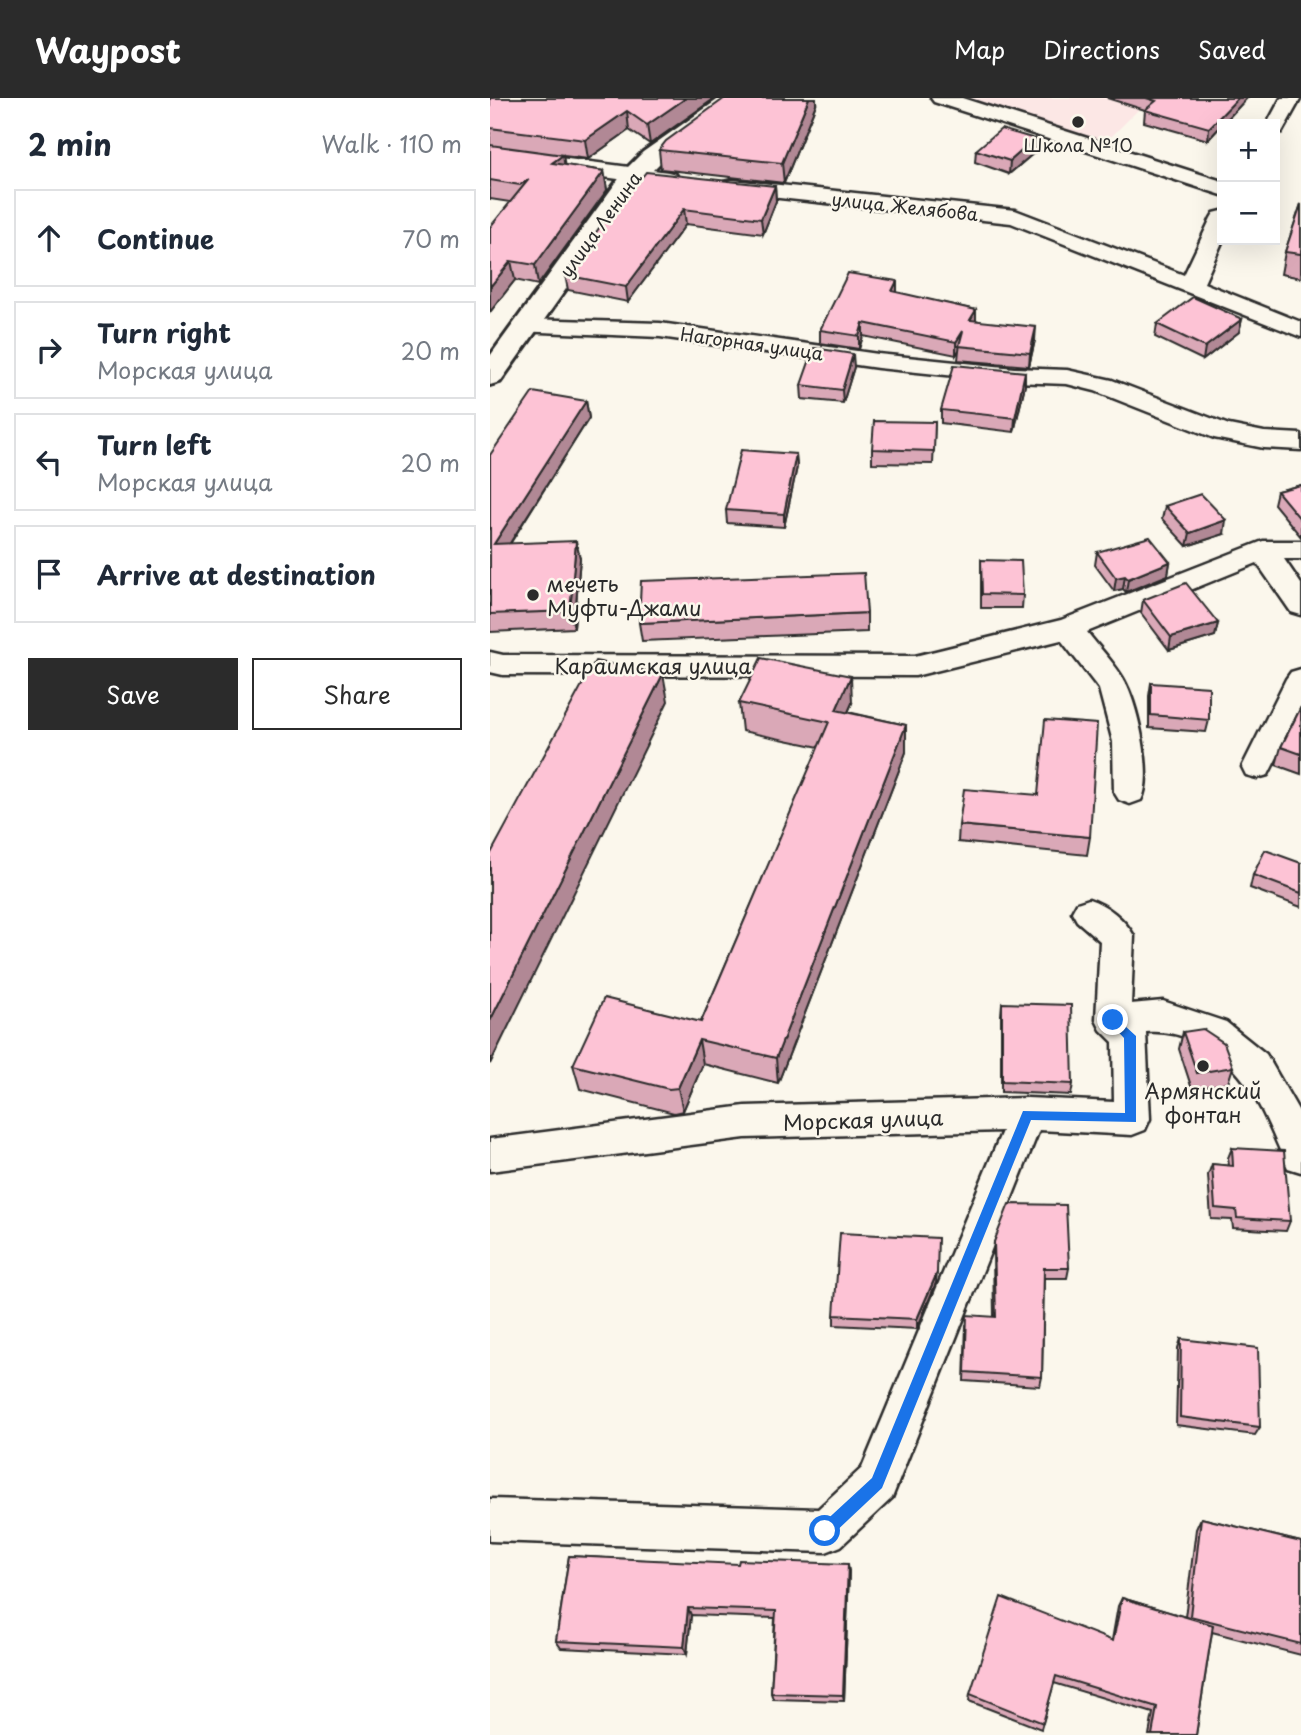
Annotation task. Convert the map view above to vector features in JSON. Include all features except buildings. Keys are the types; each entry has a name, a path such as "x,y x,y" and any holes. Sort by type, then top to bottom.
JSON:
{"main road":[{"name":"улица Ленина","path":"490,376 635,174 652,157 736,98"}],"street":[{"path":"941,98 1217,186"},
{"path":"1280,119 1291,98"},
{"path":"490,155 690,182"},
{"name":"улица Желябова","path":"717,185 1015,217 1301,330"},
{"path":"1191,285 1217,229"},
{"name":"Нагорная улица","path":"526,326 660,330 878,361 1014,375 1067,377 1103,386 1223,432 1264,440 1301,442"},
{"path":"1263,550 1301,605"},
{"name":"Караимская улица","path":"490,662 503,665 915,666 1068,628 1263,550 1301,550"},
{"path":"1068,628 1113,686 1128,742 1130,792"},
{"path":"1257,767 1301,679"},
{"path":"1089,912 1117,936 1113,1020 1163,1016 1214,1032 1252,1065 1292,1131 1301,1156"},
{"name":"Морская улица","path":"490,1155 745,1122 1027,1114 1132,1119 1130,1036 1113,1020"},
{"path":"490,1520 825,1531 877,1483 1027,1114"}],"shaded area":[{"name":"Школа №10","path":"958,98 1150,98 1103,145"}],"place":[{"name":"Школа №10","path":"1078,122"},
{"name":"мечеть Муфти-Джами","path":"533,595"},
{"name":"Армянский фонтан","path":"1203,1066"}],"route":[{"path":"825,1531 877,1483 1027,1114 1132,1119 1130,1036 1113,1020"}]}
